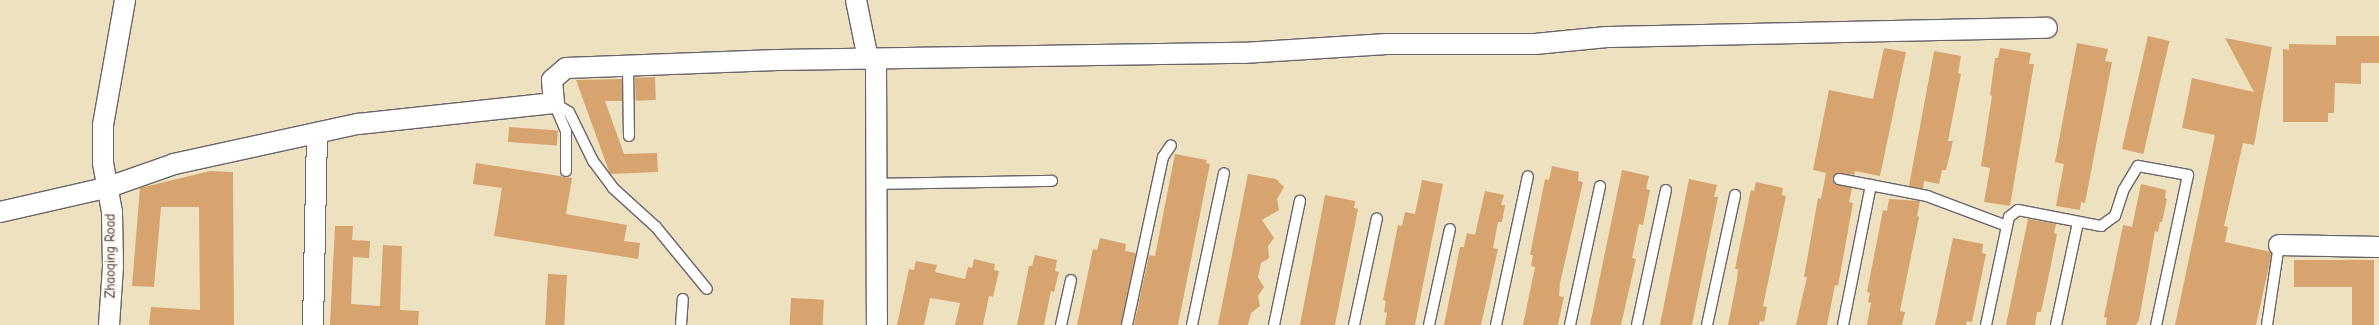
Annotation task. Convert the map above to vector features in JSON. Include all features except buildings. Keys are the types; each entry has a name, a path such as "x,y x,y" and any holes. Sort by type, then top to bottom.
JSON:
{"street":[{"name":"Zhaoqing Road","path":"109,325 113,266 112,212 106,188 103,125 125,0"},
{"path":"856,0 872,59 877,184 877,325"},
{"path":"0,212 106,188 174,164 358,124 554,104 552,80 566,68 872,59 1243,53 1387,44 1535,44 1607,37 2047,28"},
{"path":"313,325 317,134"},
{"path":"2279,245 2379,247"}],"lane":[{"path":"628,66 630,136"},
{"path":"554,104 566,131 566,171"},
{"path":"554,104 569,112 593,161 613,188 656,227 707,289"},
{"path":"1127,325 1163,157 1171,145"},
{"path":"1986,325 2009,217 2018,210 2102,226 2110,222 2118,210 2124,190 2138,166 2188,175 2156,325"},
{"path":"1192,325 1224,173"},
{"path":"1496,325 1528,176"},
{"path":"1839,179 1927,196 2007,226"},
{"path":"877,184 1052,181"},
{"path":"1843,325 1870,185"},
{"path":"1570,325 1600,186"},
{"path":"1637,325 1666,190"},
{"path":"1707,325 1735,195"},
{"path":"1274,325 1300,201"},
{"path":"1354,325 1377,218"},
{"path":"2056,325 2078,222"},
{"path":"1429,325 1450,229"},
{"path":"2267,325 2279,245"},
{"path":"1061,325 1070,280"},
{"path":"681,325 682,299"}]}
